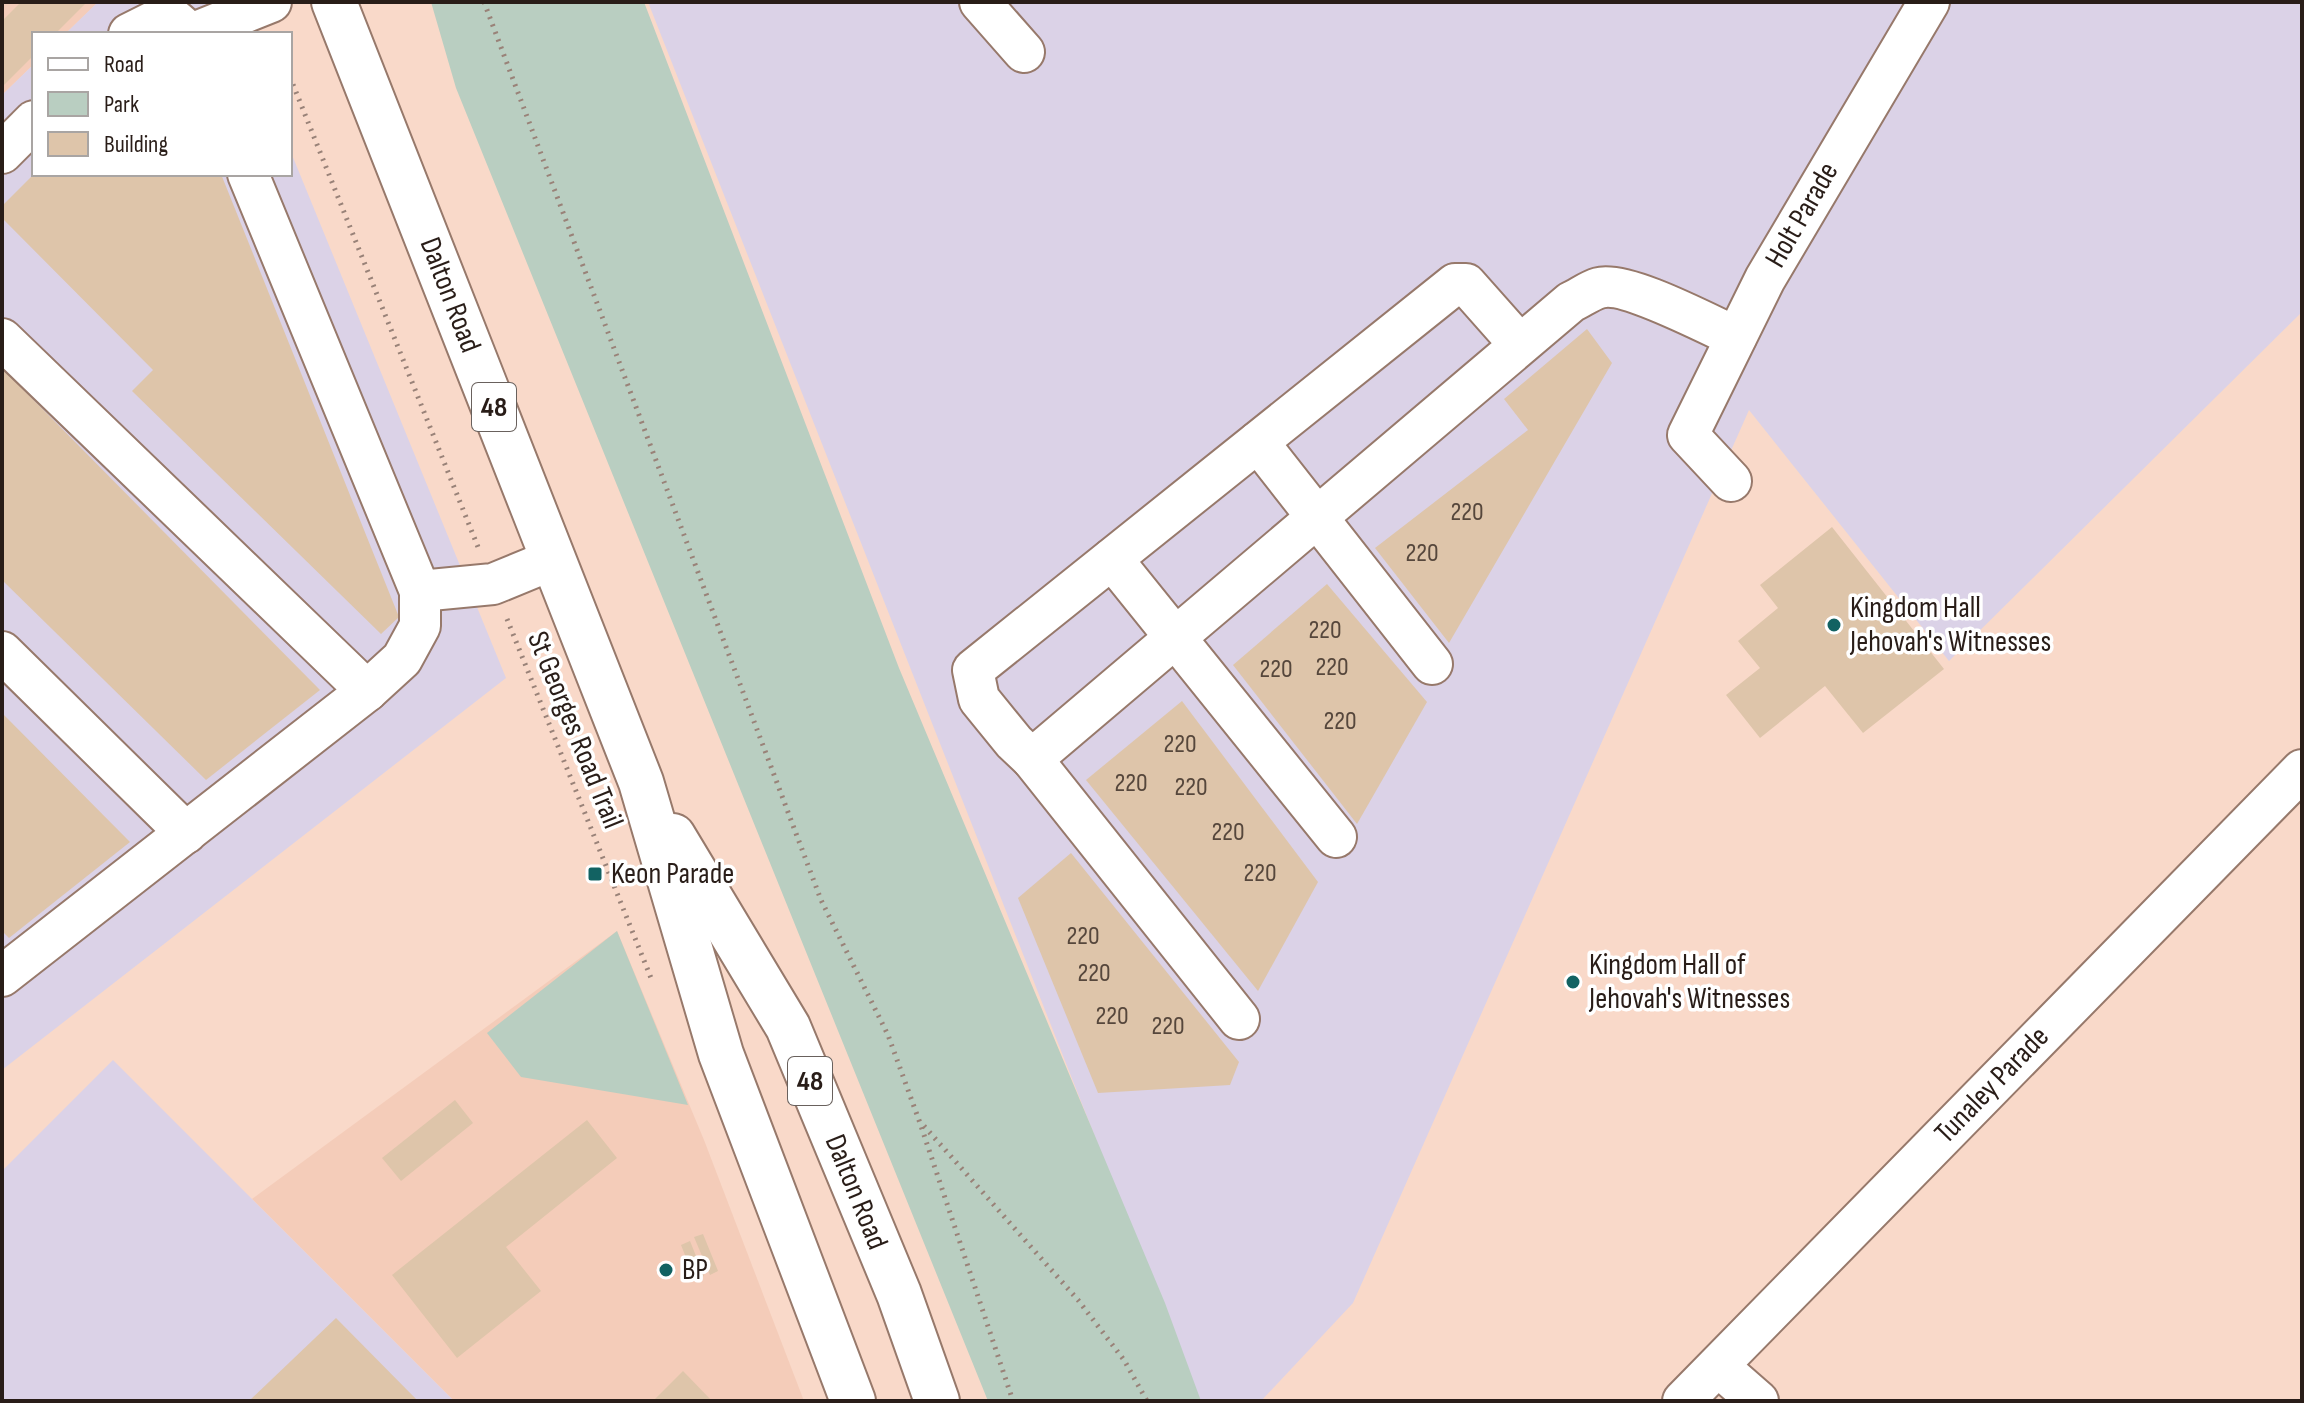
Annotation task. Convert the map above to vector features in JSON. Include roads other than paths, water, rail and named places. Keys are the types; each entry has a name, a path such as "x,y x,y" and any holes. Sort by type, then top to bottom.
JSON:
{"main road":[{"name":"Dalton Road","path":"341,12 641,782 721,1054 853,1401"},
{"name":"Dalton Road","path":"641,782 788,1027 899,1294 937,1401"}],"street":[{"path":"196,32 271,2"},
{"path":"980,2 1024,52"},
{"name":"Holt Parade","path":"1731,481 1688,435 1765,279 1929,2"},
{"path":"133,32 157,20 176,21 189,32"},
{"path":"2,153 32,123"},
{"path":"2,976 367,691 402,659 420,626 420,591 249,176"},
{"path":"1239,1019 1032,759 979,699 973,670 1455,284 1466,284 1520,345"},
{"path":"1032,759 1571,302 1600,287 1614,287 1652,299 1736,337"},
{"path":"2,339 367,691"},
{"path":"1258,442 1432,664"},
{"path":"420,591 493,584 554,559"},
{"path":"1112,559 1336,837"},
{"path":"2,652 186,833"},
{"name":"Tunaley Parade","path":"1683,1401 2302,770"},
{"path":"1718,1366 1758,1401"}],"place":[{"name":"Kingdom Hall Jehovah's Witnesses","path":"1834,625"},
{"name":"Keon Parade","path":"595,874"},
{"name":"Kingdom Hall of Jehovah's Witnesses","path":"1573,982"},
{"name":"BP","path":"666,1270"}]}
